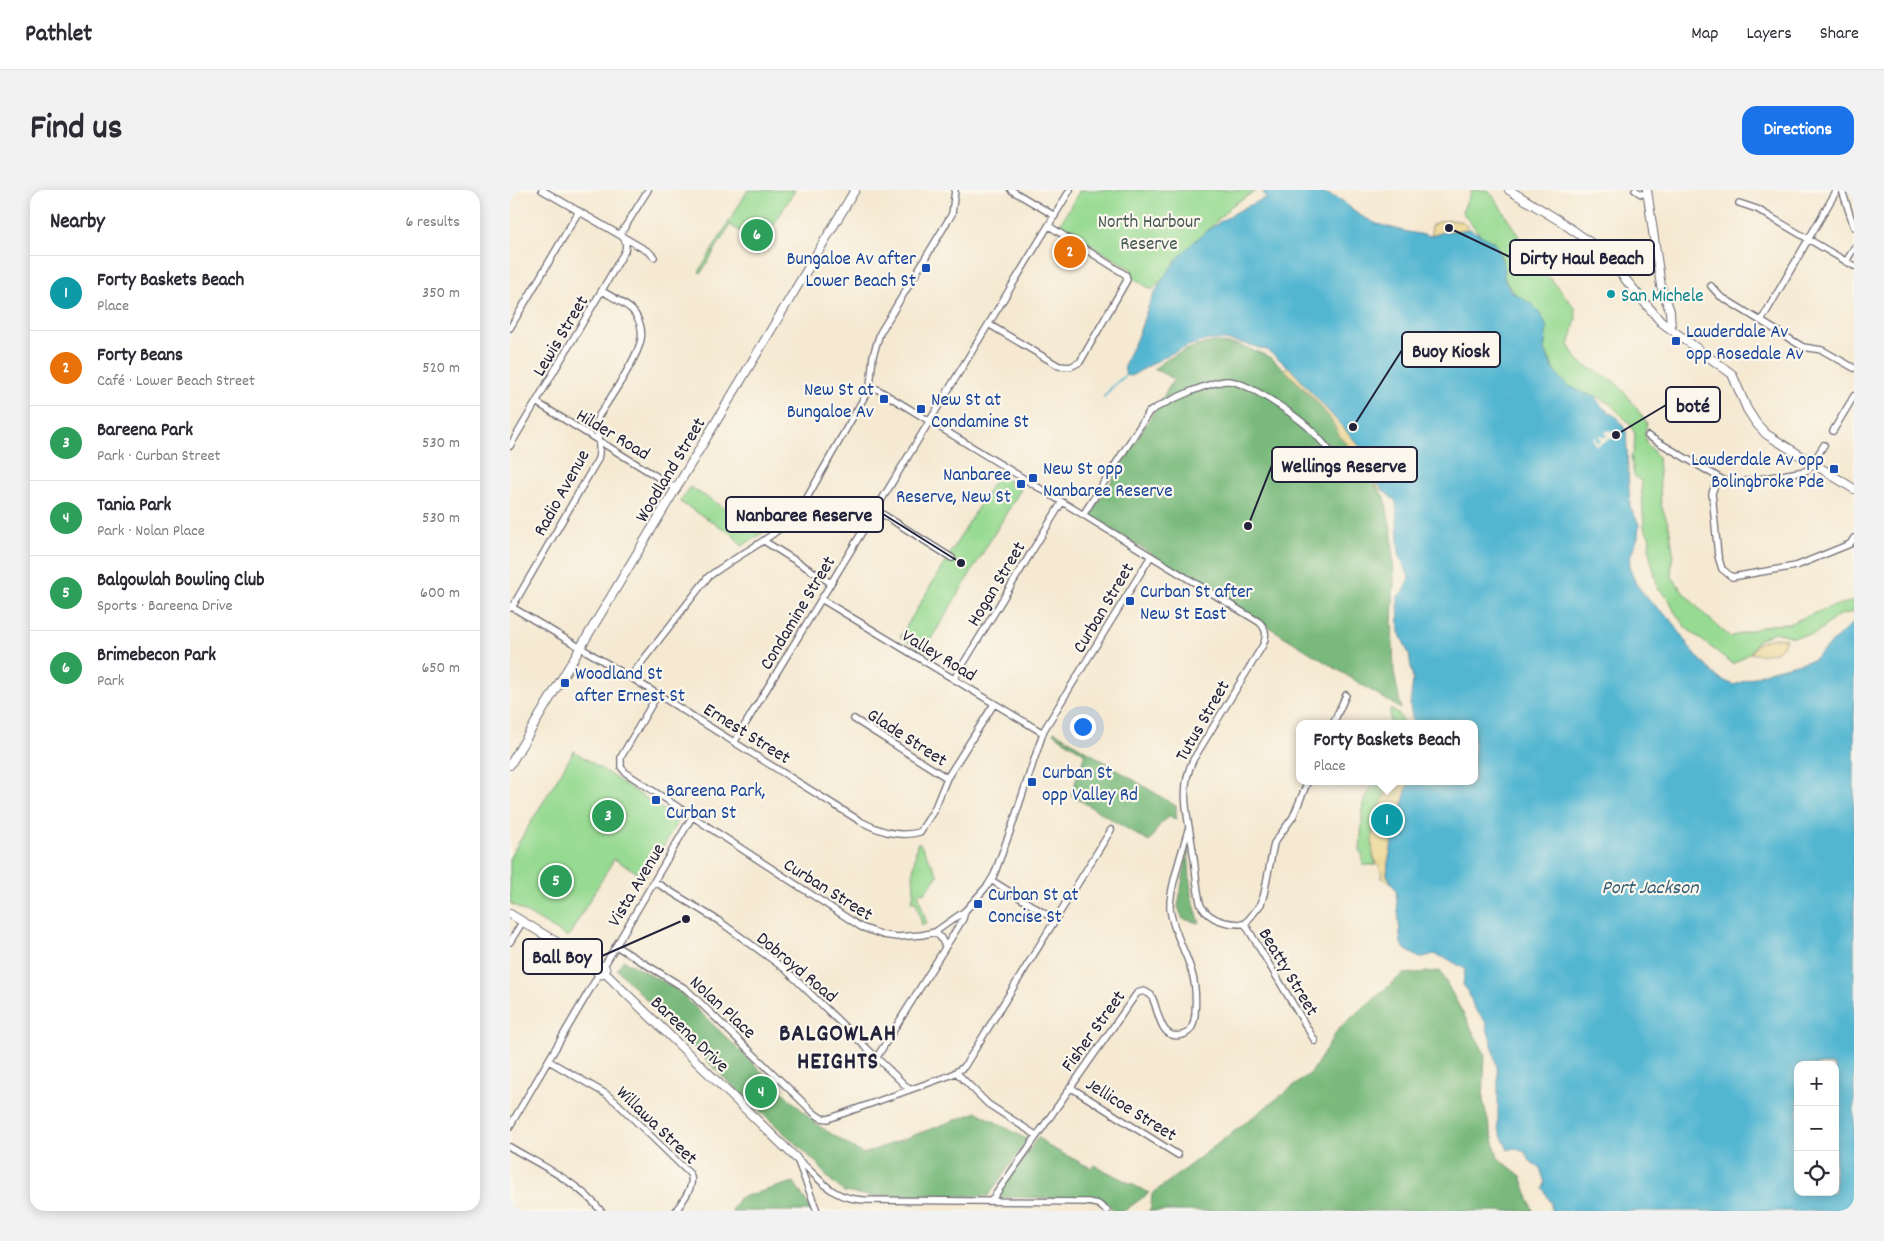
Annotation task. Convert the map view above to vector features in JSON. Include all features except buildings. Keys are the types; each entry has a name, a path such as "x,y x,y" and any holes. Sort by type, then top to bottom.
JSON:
{"street":[{"path":"542,190 649,252 654,257"},
{"path":"622,236 648,190"},
{"name":"Woodland Street","path":"510,765 855,190"},
{"path":"630,677 708,577 764,541 790,522 800,510 870,387 873,356 880,334 952,214 955,190"},
{"path":"1011,190 1055,216"},
{"name":"Condamine Street","path":"735,741 990,325 1070,190"},
{"path":"1509,190 1554,217 1601,250 1653,313 1671,329 1732,374 1747,409 1762,430 1776,441 1854,489"},
{"path":"1635,190 1641,194 1647,192 1661,286 1670,311 1671,329"},
{"path":"1760,321 1837,190"},
{"path":"1842,190 1853,223"},
{"path":"1739,203 1757,209 1854,266"},
{"path":"510,328 579,211"},
{"path":"990,325 1059,366 1070,367 1080,362 1127,280 1126,275 1049,226"},
{"name":"Lewis Street","path":"510,446 625,251 626,245 622,236"},
{"path":"1846,262 1854,248"},
{"path":"1711,286 1720,296 1803,347 1822,350 1854,368"},
{"name":"Radio Avenue","path":"510,607 598,460 600,452 596,428 598,417 639,348 642,331 638,320 632,311 602,291"},
{"path":"1083,515 1149,412 1158,406 1202,388 1229,381 1253,389 1307,426 1329,449 1347,473"},
{"path":"870,387 878,389 1151,556"},
{"path":"1832,431 1854,396"},
{"name":"Hilder Road","path":"536,402 677,488"},
{"path":"1648,436 1730,484 1806,471 1813,464 1824,445"},
{"path":"1718,478 1712,493 1718,556 1722,569 1732,578 1796,566 1850,544 1854,538"},
{"name":"Hogan Street","path":"954,679 1062,502"},
{"path":"876,510 952,558"},
{"path":"764,541 831,583"},
{"name":"Tutus Street","path":"1151,556 1259,622 1266,634 1263,645 1190,767 1185,788 1188,828"},
{"name":"Curban Street","path":"658,694 620,760 621,767 630,776 861,927 883,935 897,937 935,932 965,911 991,880 1043,733 1151,556"},
{"name":"Valley Road","path":"822,599 1043,733"},
{"name":"Ernest Street","path":"510,607 658,694 873,828 893,834 910,835 920,832 934,810 947,778"},
{"path":"1335,720 1346,695"},
{"path":"947,778 994,704"},
{"name":"Glade Street","path":"854,719 947,778"},
{"name":"Beatty Street","path":"1306,785 1293,817 1274,844 1261,904 1245,924 1315,1041"},
{"name":"Vista Avenue","path":"510,1126 692,817"},
{"path":"1188,828 1201,906 1212,918 1230,923 1245,924"},
{"name":"Fisher Street","path":"991,1201 1128,1004 1139,992 1146,992 1151,995 1162,1025 1168,1033 1176,1036 1184,1035 1190,1031 1194,1024 1196,1001 1194,982 1173,922 1170,905 1188,828"},
{"path":"1036,1135 988,1104 957,1073 967,1063 1111,830"},
{"path":"991,880 1055,920"},
{"name":"Dobroyd Road","path":"654,882 719,921 785,969 909,1089"},
{"path":"877,1057 962,919 965,911"},
{"name":"Bareena Drive","path":"510,914 601,970 834,1193 856,1200 1093,1202 1102,1206 1107,1211"},
{"path":"510,942 523,921"},
{"path":"935,932 945,946"},
{"name":"Nolan Place","path":"616,946 686,989 816,1115 828,1119 957,1073"},
{"name":"Willawa Street","path":"549,1061 606,1094 616,1102 690,1174 692,1179 691,1186 676,1211"},
{"name":"Jellicoe Street","path":"1070,1087 1178,1155"},
{"path":"510,1147 573,1184 601,1211"},
{"path":"796,1158 817,1211"},
{"path":"807,1183 808,1176 811,1174 815,1176"}],"green space":[{"path":"748,190 795,190 762,245 730,225 701,273 699,272"},
{"name":"North Harbour Reserve","path":"1080,190 1257,190 1231,206 1152,290 1132,277 1131,269 1059,226"},
{"path":"1472,190 1488,190 1526,248 1534,269 1551,279 1575,308 1576,319 1569,346 1578,360 1617,384 1647,423 1645,432 1646,442 1658,457 1661,505 1669,526 1673,551 1671,575 1682,591 1730,637 1769,625 1788,624 1830,607 1854,601 1854,612 1839,615 1815,634 1793,637 1774,632 1757,641 1750,653 1733,664 1686,628 1674,611 1669,599 1657,587 1649,551 1650,538 1644,527 1641,481 1634,476 1631,456 1634,451 1635,434 1629,423 1610,404 1593,395 1569,389 1556,373 1545,350 1545,325 1536,310 1511,290 1482,237 1462,212"},
{"path":"1213,342 1238,345 1260,353 1270,357 1284,369 1325,411 1355,450 1359,464 1385,498 1392,536 1394,672 1401,709 1090,516 1174,379 1154,369 1182,352"},
{"path":"998,474 1021,489 924,651 900,637"},
{"path":"690,487 764,532 742,546 732,534 680,502"},
{"path":"1390,709 1399,714 1402,720 1390,720"},
{"path":"1054,731 1176,806 1176,819 1169,817 1161,823 1149,842 1071,795 1085,754 1053,733"},
{"path":"574,751 679,820 645,877 614,859 568,937 510,903 510,857"},
{"path":"1372,785 1389,785 1373,856 1376,865 1363,865 1360,851 1363,804"},
{"path":"919,842 938,875 925,892 918,893 927,924 922,925 916,902 911,902 914,894 913,872 917,844"},
{"path":"1188,849 1191,895 1200,923 1183,919 1178,907"},
{"path":"623,960 676,989 816,1124 863,1154 977,1112 1028,1140 988,1196 870,1196 844,1192 827,1177 819,1165 719,1073 617,970"},
{"path":"1440,971 1485,1054 1483,1101 1498,1158 1521,1176 1533,1211 1148,1211 1151,1209 1152,1194 1312,1072 1339,1028 1403,974"},
{"path":"1038,1137 1050,1147 1091,1168 1094,1165 1149,1193 1124,1211 1114,1211 1106,1202 1098,1199 1000,1197 999,1194"},
{"path":"794,1182 812,1211 731,1211 739,1198"}],"sand":[{"path":"1452,220 1463,222 1468,227 1465,231 1432,237 1431,226 1439,221"},
{"path":"1289,367 1346,418 1384,487 1380,490 1359,464 1355,450 1341,438 1330,418 1284,369"},
{"path":"1772,638 1786,639 1780,649 1772,653 1751,653 1758,643"},
{"path":"1389,785 1408,785 1388,863 1387,875 1391,882 1382,878 1372,844 1376,818"}],"water":[{"name":"Port Jackson","path":"1266,190 1296,192 1307,190 1327,194 1341,200 1359,215 1377,224 1431,236 1444,232 1470,229 1493,242 1498,249 1505,269 1504,278 1510,291 1532,304 1542,317 1547,328 1544,350 1555,372 1567,385 1585,394 1594,396 1602,407 1618,418 1626,431 1630,507 1639,524 1638,537 1631,554 1629,567 1636,584 1648,599 1672,621 1692,651 1718,678 1734,685 1772,670 1813,660 1854,622 1854,1211 1551,1211 1551,1203 1543,1188 1545,1183 1540,1168 1530,1161 1525,1152 1513,1148 1508,1150 1498,1128 1498,1073 1493,1048 1485,1021 1474,1008 1468,991 1463,985 1465,969 1448,959 1434,954 1420,958 1406,950 1401,944 1396,890 1387,875 1395,829 1408,785 1478,785 1478,720 1412,720 1410,705 1413,680 1409,654 1399,632 1398,596 1405,590 1409,577 1399,554 1396,501 1378,485 1370,473 1363,450 1289,367 1267,350 1225,340 1208,340 1188,346 1166,356 1131,376 1126,375 1126,361 1151,300 1172,266 1185,251 1214,226 1247,206 1266,198 1263,192"}],"pier":[{"path":"1611,430 1614,437 1596,446 1593,438 1595,437 1597,443 1601,441 1599,436 1601,435 1603,438 1607,436 1605,432"}],"waterway":[{"path":"1104,397 1126,375"}],"place":[{"name":"Dirty Haul Beach","path":"1449,228"},
{"name":"Brimebecon Park","path":"757,235"},
{"name":"Forty Beans","path":"1070,252"},
{"name":"Bungaloe Av after Lower Beach St","path":"926,268"},
{"name":"San Michele","path":"1611,294"},
{"name":"Lauderdale Av opp Rosedale Av","path":"1676,341"},
{"name":"New St at Bungaloe Av","path":"884,399"},
{"name":"New St at Condamine St","path":"921,409"},
{"name":"Buoy Kiosk","path":"1353,427"},
{"name":"boté","path":"1616,435"},
{"name":"Lauderdale Av opp Bolingbroke Pde","path":"1834,469"},
{"name":"New St opp Nanbaree Reserve","path":"1033,478"},
{"name":"Nanbaree Reserve, New St","path":"1021,484"},
{"name":"Wellings Reserve","path":"1248,526"},
{"name":"Nanbaree Reserve","path":"961,563"},
{"name":"Curban St after New St East","path":"1130,601"},
{"name":"Woodland St after Ernest St","path":"565,683"},
{"name":"Curban St opp Valley Rd","path":"1032,782"},
{"name":"Bareena Park, Curban St","path":"656,800"},
{"name":"Bareena Park","path":"608,816"},
{"name":"Forty Baskets Beach","path":"1387,820"},
{"name":"Balgowlah Bowling Club","path":"556,881"},
{"name":"Curban St at Concise St","path":"978,904"},
{"name":"Ball Boy","path":"686,919"},
{"name":"Tania Park","path":"761,1092"}],"district":[{"name":"BALGOWLAH HEIGHTS","path":"838,1046"}]}
